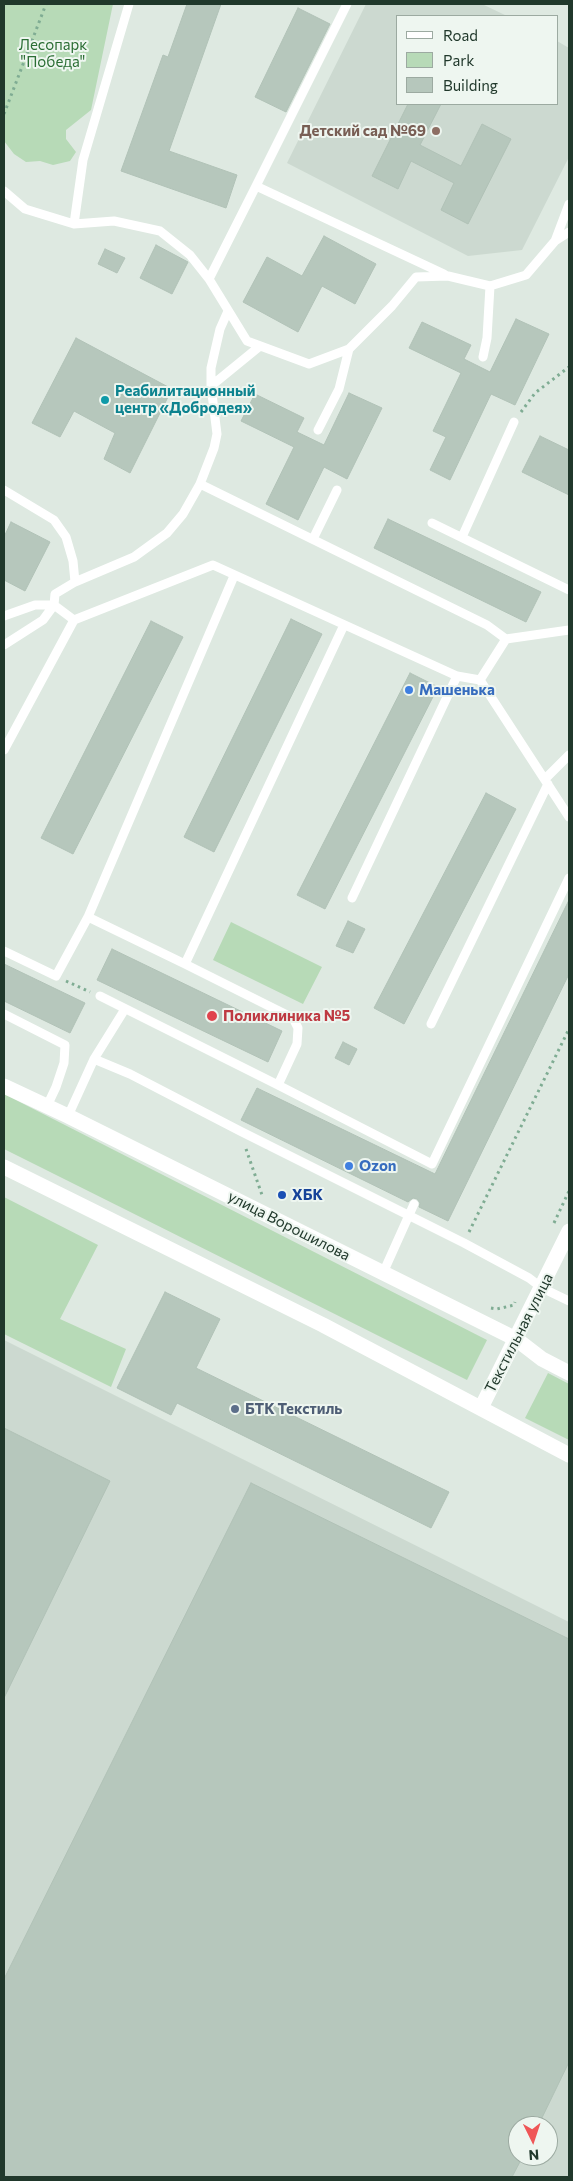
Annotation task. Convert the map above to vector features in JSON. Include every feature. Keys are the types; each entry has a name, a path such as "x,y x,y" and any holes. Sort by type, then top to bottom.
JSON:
{"main road":[{"name":"улица Ворошилова","path":"4,1086 68,1116 516,1340 542,1359 569,1373"},
{"path":"4,1166 323,1325 569,1454"},
{"name":"Текстильная улица","path":"481,1408 542,1288 569,1230"}],"lane":[{"path":"74,224 83,160 104,82 130,4"},
{"path":"209,279 347,4"},
{"path":"256,186 448,276 490,286 526,275 555,241 569,232"},
{"path":"4,192 25,209 74,224 114,222 160,231 190,255 209,279 247,341 309,364 349,350 392,306 416,277 448,276"},
{"path":"555,241 569,204"},
{"path":"483,357 487,338 490,286"},
{"path":"4,645 43,620 54,605 55,594 75,582 134,556 168,534 183,514 200,484 214,448 217,434 210,386 211,368 220,328 228,311"},
{"path":"210,386 260,346"},
{"path":"318,430 339,389 349,350"},
{"path":"462,537 514,422"},
{"path":"200,484 487,625 506,639 569,630"},
{"path":"4,490 54,520 66,537 73,561 75,582"},
{"path":"313,540 337,490"},
{"path":"432,523 569,590"},
{"path":"4,750 74,620 213,565 344,626 458,676 480,680 569,817"},
{"path":"4,951 56,976 88,917 234,576"},
{"path":"4,616 35,605 54,605 74,620"},
{"path":"185,964 344,626"},
{"path":"480,680 506,639"},
{"path":"352,898 458,676"},
{"path":"431,1024 546,782 569,755"},
{"path":"100,996 278,1085 431,1168 569,878"},
{"path":"88,917 293,1018 298,1028 297,1044 278,1085"},
{"path":"68,1116 94,1059 125,1009"},
{"path":"4,1014 65,1045 64,1063 47,1106"},
{"path":"94,1059 130,1074 240,1132 409,1214 569,1301"},
{"path":"383,1273 414,1204"}],"path":[{"path":"4,114 46,4"},
{"path":"514,422 529,398 569,367"},
{"path":"56,976 100,996"},
{"path":"464,1243 569,1029"}],"shaded area":[{"name":"Детский сад №69","path":"366,4 482,4 505,15 396,15 396,105 558,105 558,42 569,48 569,157 522,250 468,256 287,163"},
{"path":"4,1340 569,1622 569,2177 4,2177"}],"green space":[{"name":"Лесопарк \"Победа\"","path":"4,4 113,4 91,110 66,130 66,139 76,152 70,161 53,165 40,161 26,162 14,154 4,141"},
{"path":"231,922 322,967 303,1004 213,960"},
{"path":"4,1094 487,1340 467,1380 4,1149"},
{"path":"4,1197 98,1245 60,1319 126,1349 111,1387 4,1334"},
{"path":"548,1373 569,1384 569,1440 525,1418"}],"building":[{"path":"187,4 221,4 169,151 237,175 226,208 121,171 163,55 168,57"},
{"path":"298,8 330,24 286,112 255,97"},
{"path":"408,105 440,105 420,145 461,166 482,124 511,139 468,224 441,210 454,183 411,161 398,189 372,176"},
{"path":"324,236 376,264 355,304 322,286 298,332 243,302 267,257 302,276"},
{"path":"156,245 188,262 172,294 140,278"},
{"path":"105,249 125,258 117,273 98,264"},
{"path":"516,319 549,334 515,405 491,394 450,480 430,470 446,437 433,431 461,373 409,348 422,322 471,345 464,359 490,372"},
{"name":"Реабилитационный центр «Добродея»","path":"76,338 172,389 130,473 104,459 115,433 74,411 60,437 32,423"},
{"path":"349,393 382,408 347,479 324,467 298,520 266,504 294,447 241,421 255,394 304,418 297,432 324,445"},
{"path":"540,436 569,450 569,495 522,472"},
{"path":"388,519 541,592 526,622 374,548"},
{"path":"11,522 50,542 25,591 4,580 4,537"},
{"path":"291,619 322,634 214,852 184,837"},
{"path":"151,621 183,637 73,854 41,838"},
{"path":"410,673 438,687 325,909 297,895"},
{"path":"486,793 516,809 404,1024 374,1008"},
{"path":"569,900 569,974 448,1221 419,1207 420,1203 417,1199 413,1198 408,1202 241,1120 257,1088 435,1174"},
{"path":"348,921 365,929 353,953 336,946"},
{"path":"112,949 282,1031 268,1062 97,980"},
{"path":"4,964 85,1003 70,1033 4,1001"},
{"path":"343,1042 357,1049 349,1065 335,1058"},
{"name":"БТК Текстиль","path":"165,1292 220,1319 196,1368 449,1492 431,1528 177,1403 171,1415 117,1388"},
{"path":"4,1428 110,1481 4,1698"},
{"path":"251,1483 569,1639 569,2062 543,2116 508,2116 508,2166 518,2166 512,2177 4,2177 4,1979"}],"place":[{"name":"Детский сад №69","path":"436,131"},
{"name":"Реабилитационный центр «Добродея»","path":"105,400"},
{"name":"Машенька","path":"409,690"},
{"name":"Поликлиника №5","path":"212,1016"},
{"name":"Ozon","path":"349,1166"},
{"name":"ХБК","path":"282,1195"},
{"name":"БТК Текстиль","path":"235,1409"}]}
